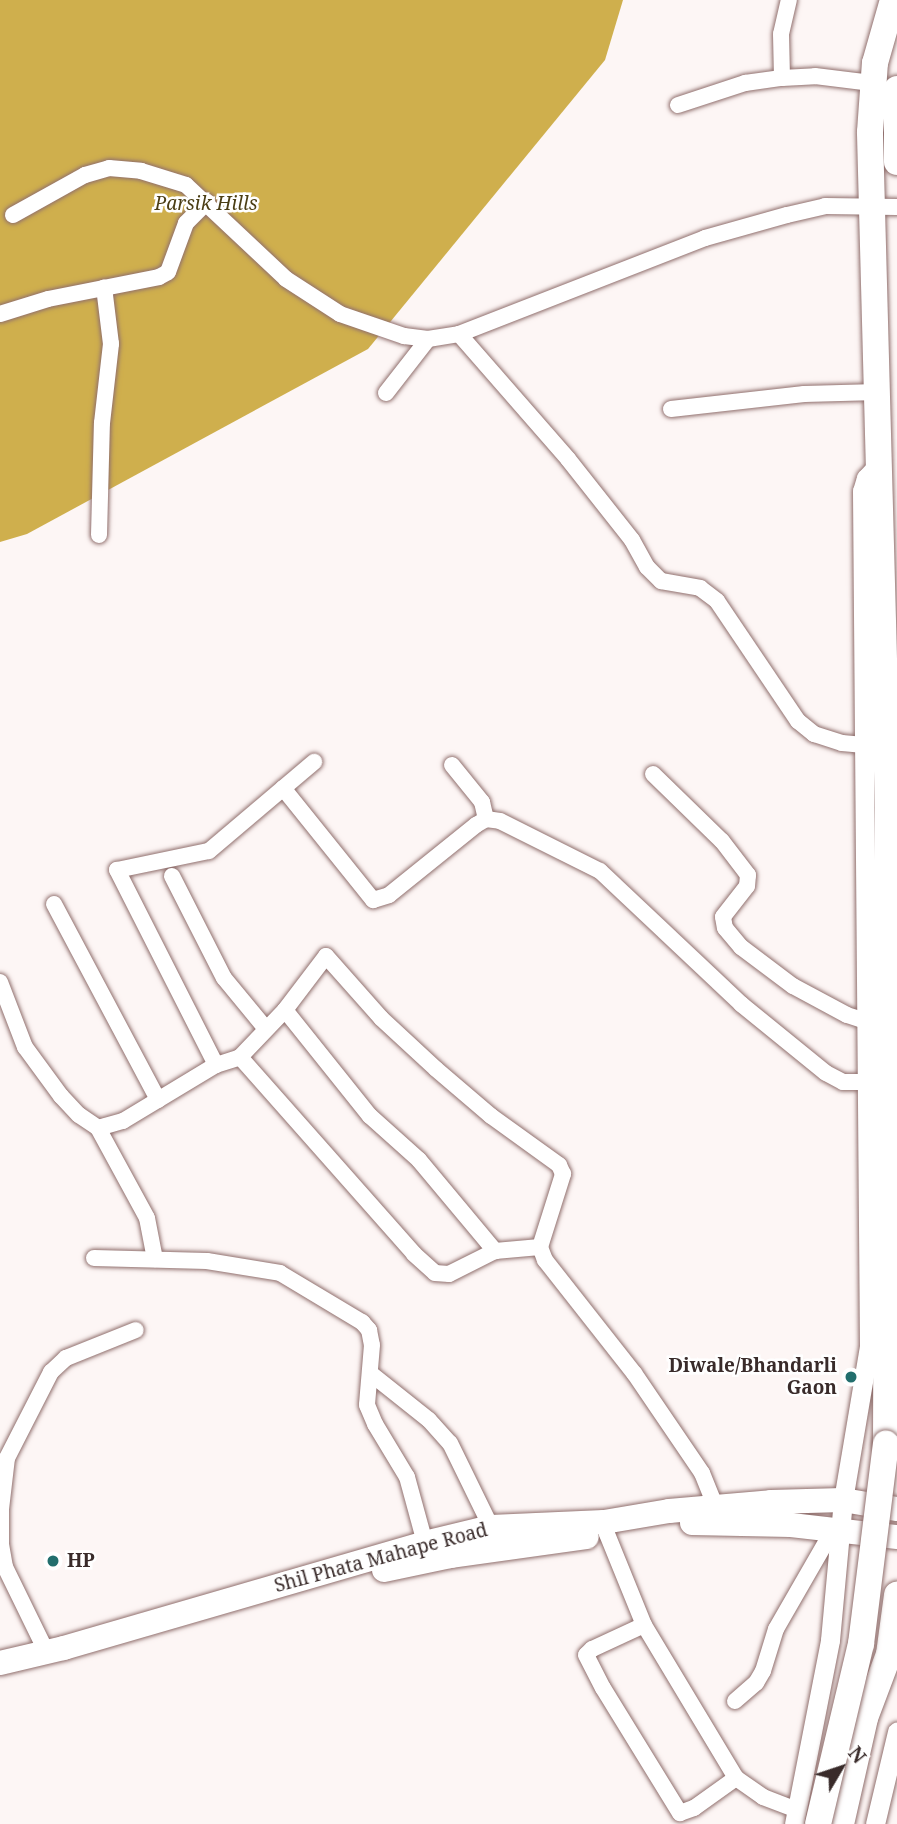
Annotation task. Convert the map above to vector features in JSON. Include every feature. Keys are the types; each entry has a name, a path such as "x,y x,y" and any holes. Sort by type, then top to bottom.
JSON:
{"highway":[{"path":"893,0 875,63 885,86 897,162"},
{"path":"803,1819 861,1644 886,1444 888,808 878,392 887,328 885,206 870,132 885,86"},
{"path":"841,1824 865,1718 889,1654 897,1595"}],"main road":[{"name":"Shil Phata Mahape Road","path":"0,1675 165,1634 390,1568 715,1506 843,1500 897,1509"},
{"name":"Shil Phata Mahape Road","path":"0,1663 47,1653 425,1543 491,1527 606,1528 741,1522 837,1529 897,1537"}],"street":[{"path":"782,78 780,34 789,0"},
{"path":"678,105 745,83 782,78 815,76 885,86"},
{"path":"13,215 85,175 108,168 141,171 186,185 286,278 340,314 404,336 428,339 460,334 705,238 825,206 885,206"},
{"path":"0,314 48,299 159,277 168,272 186,223 207,202"},
{"path":"99,535 103,423 111,344 104,287"},
{"path":"460,334 568,459 632,540 647,567 661,580 700,588 717,601 798,721 814,734 842,744 864,745"},
{"path":"386,393 428,339"},
{"path":"671,410 804,394 878,392"},
{"path":"606,1528 645,1625 736,1779 803,1819 830,1640 837,1529 869,1346 862,491 866,478 880,463"},
{"path":"216,1065 117,870 209,851 314,762"},
{"path":"452,765 482,802 486,819"},
{"path":"653,774 722,841 748,875 747,886 723,917 725,928 741,947 793,986 847,1015 866,1020"},
{"path":"282,788 373,900 389,895 486,819 500,821 600,871 741,1004 826,1073 843,1082 867,1082"},
{"path":"172,876 224,978 266,1029"},
{"path":"54,904 158,1100"},
{"path":"98,1128 123,1121 216,1065 240,1057 285,1010 326,956 381,1018 436,1069 491,1116 559,1166 563,1174 540,1247 545,1260 634,1373 702,1473 715,1506"},
{"path":"0,982 25,1047 61,1096 79,1115 98,1128 147,1218 155,1259"},
{"path":"285,1010 370,1115 419,1160 495,1251"},
{"path":"240,1057 414,1254 435,1273 449,1274 495,1251 540,1247"},
{"path":"94,1258 247,1265 280,1273 306,1286 362,1322 369,1331 372,1345 367,1405 375,1424 404,1472 425,1543"},
{"path":"47,1653 5,1567 1,1544 1,1509 7,1458 51,1372 66,1359 136,1330"},
{"path":"370,1374 429,1420 450,1443 491,1527"},
{"path":"735,1701 756,1683 764,1671 776,1629 837,1529"},
{"path":"645,1625 592,1649 586,1656 603,1689 680,1813 694,1808 736,1779"},
{"path":"875,1824 897,1736"}],"green space":[{"name":"Parsik Hills","path":"0,0 623,0 605,60 368,349 27,534 0,542"}],"place":[{"name":"Diwale/Bhandarli Gaon","path":"851,1377"},
{"name":"HP","path":"53,1561"}]}
